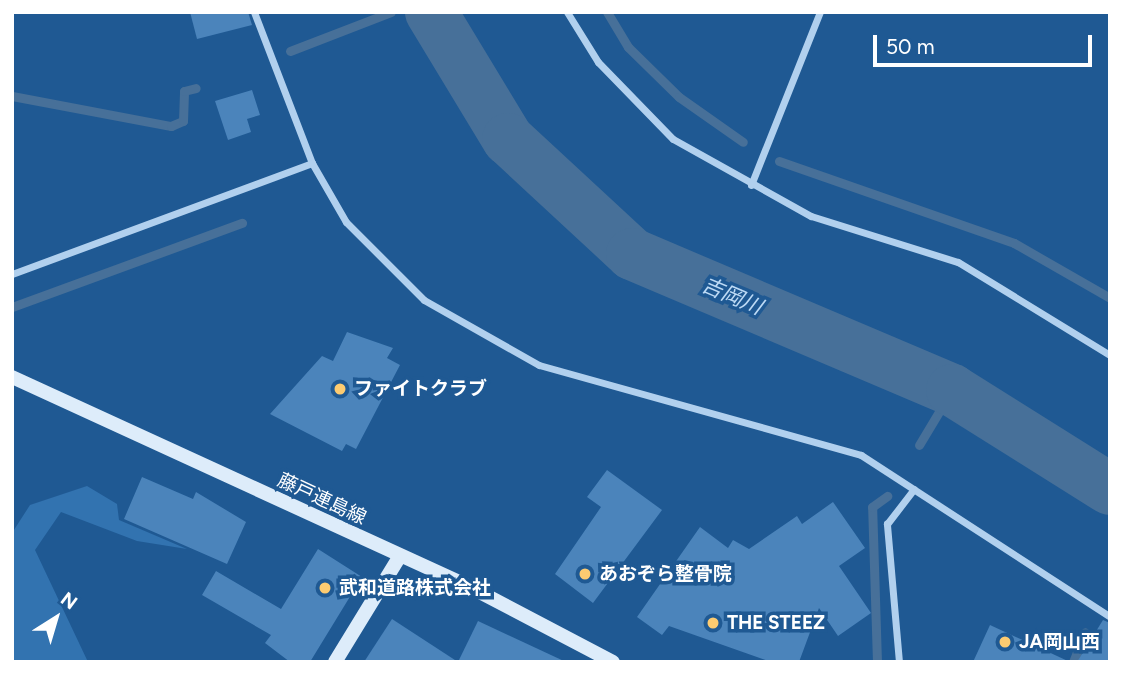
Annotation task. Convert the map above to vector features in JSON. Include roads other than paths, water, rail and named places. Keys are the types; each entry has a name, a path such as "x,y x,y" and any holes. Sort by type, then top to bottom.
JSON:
{"main road":[{"name":"藤戸連島線","path":"12,377 568,634 612,662"},
{"path":"334,662 400,556"}],"street":[{"path":"254,12 313,163 368,249 424,300 498,345 626,393 834,445 914,489 1110,617"},
{"path":"567,12 598,61 673,139 751,185 811,216 958,262 1110,355"},
{"path":"751,185 820,12"},
{"path":"12,274 313,163"},
{"path":"899,662 887,524 914,489"}],"waterway":[{"path":"290,51 391,12"},
{"name":"吉岡川","path":"431,12 508,139 632,254 952,390 1110,489"},
{"path":"607,12 628,47 679,97 743,142"},
{"path":"12,96 171,126 183,121 184,91 196,88"},
{"path":"779,161 1014,243 1110,298"},
{"path":"12,307 242,223"},
{"path":"919,445 952,390"},
{"path":"877,662 872,507 887,496"},
{"path":"1073,662 1085,632"}],"place":[{"name":"ファイトクラブ","path":"340,389"},
{"name":"あおぞら整骨院","path":"585,574"},
{"name":"武和道路株式会社","path":"325,588"},
{"name":"THE STEEZ","path":"713,623"},
{"name":"JA岡山西","path":"1005,642"}]}
